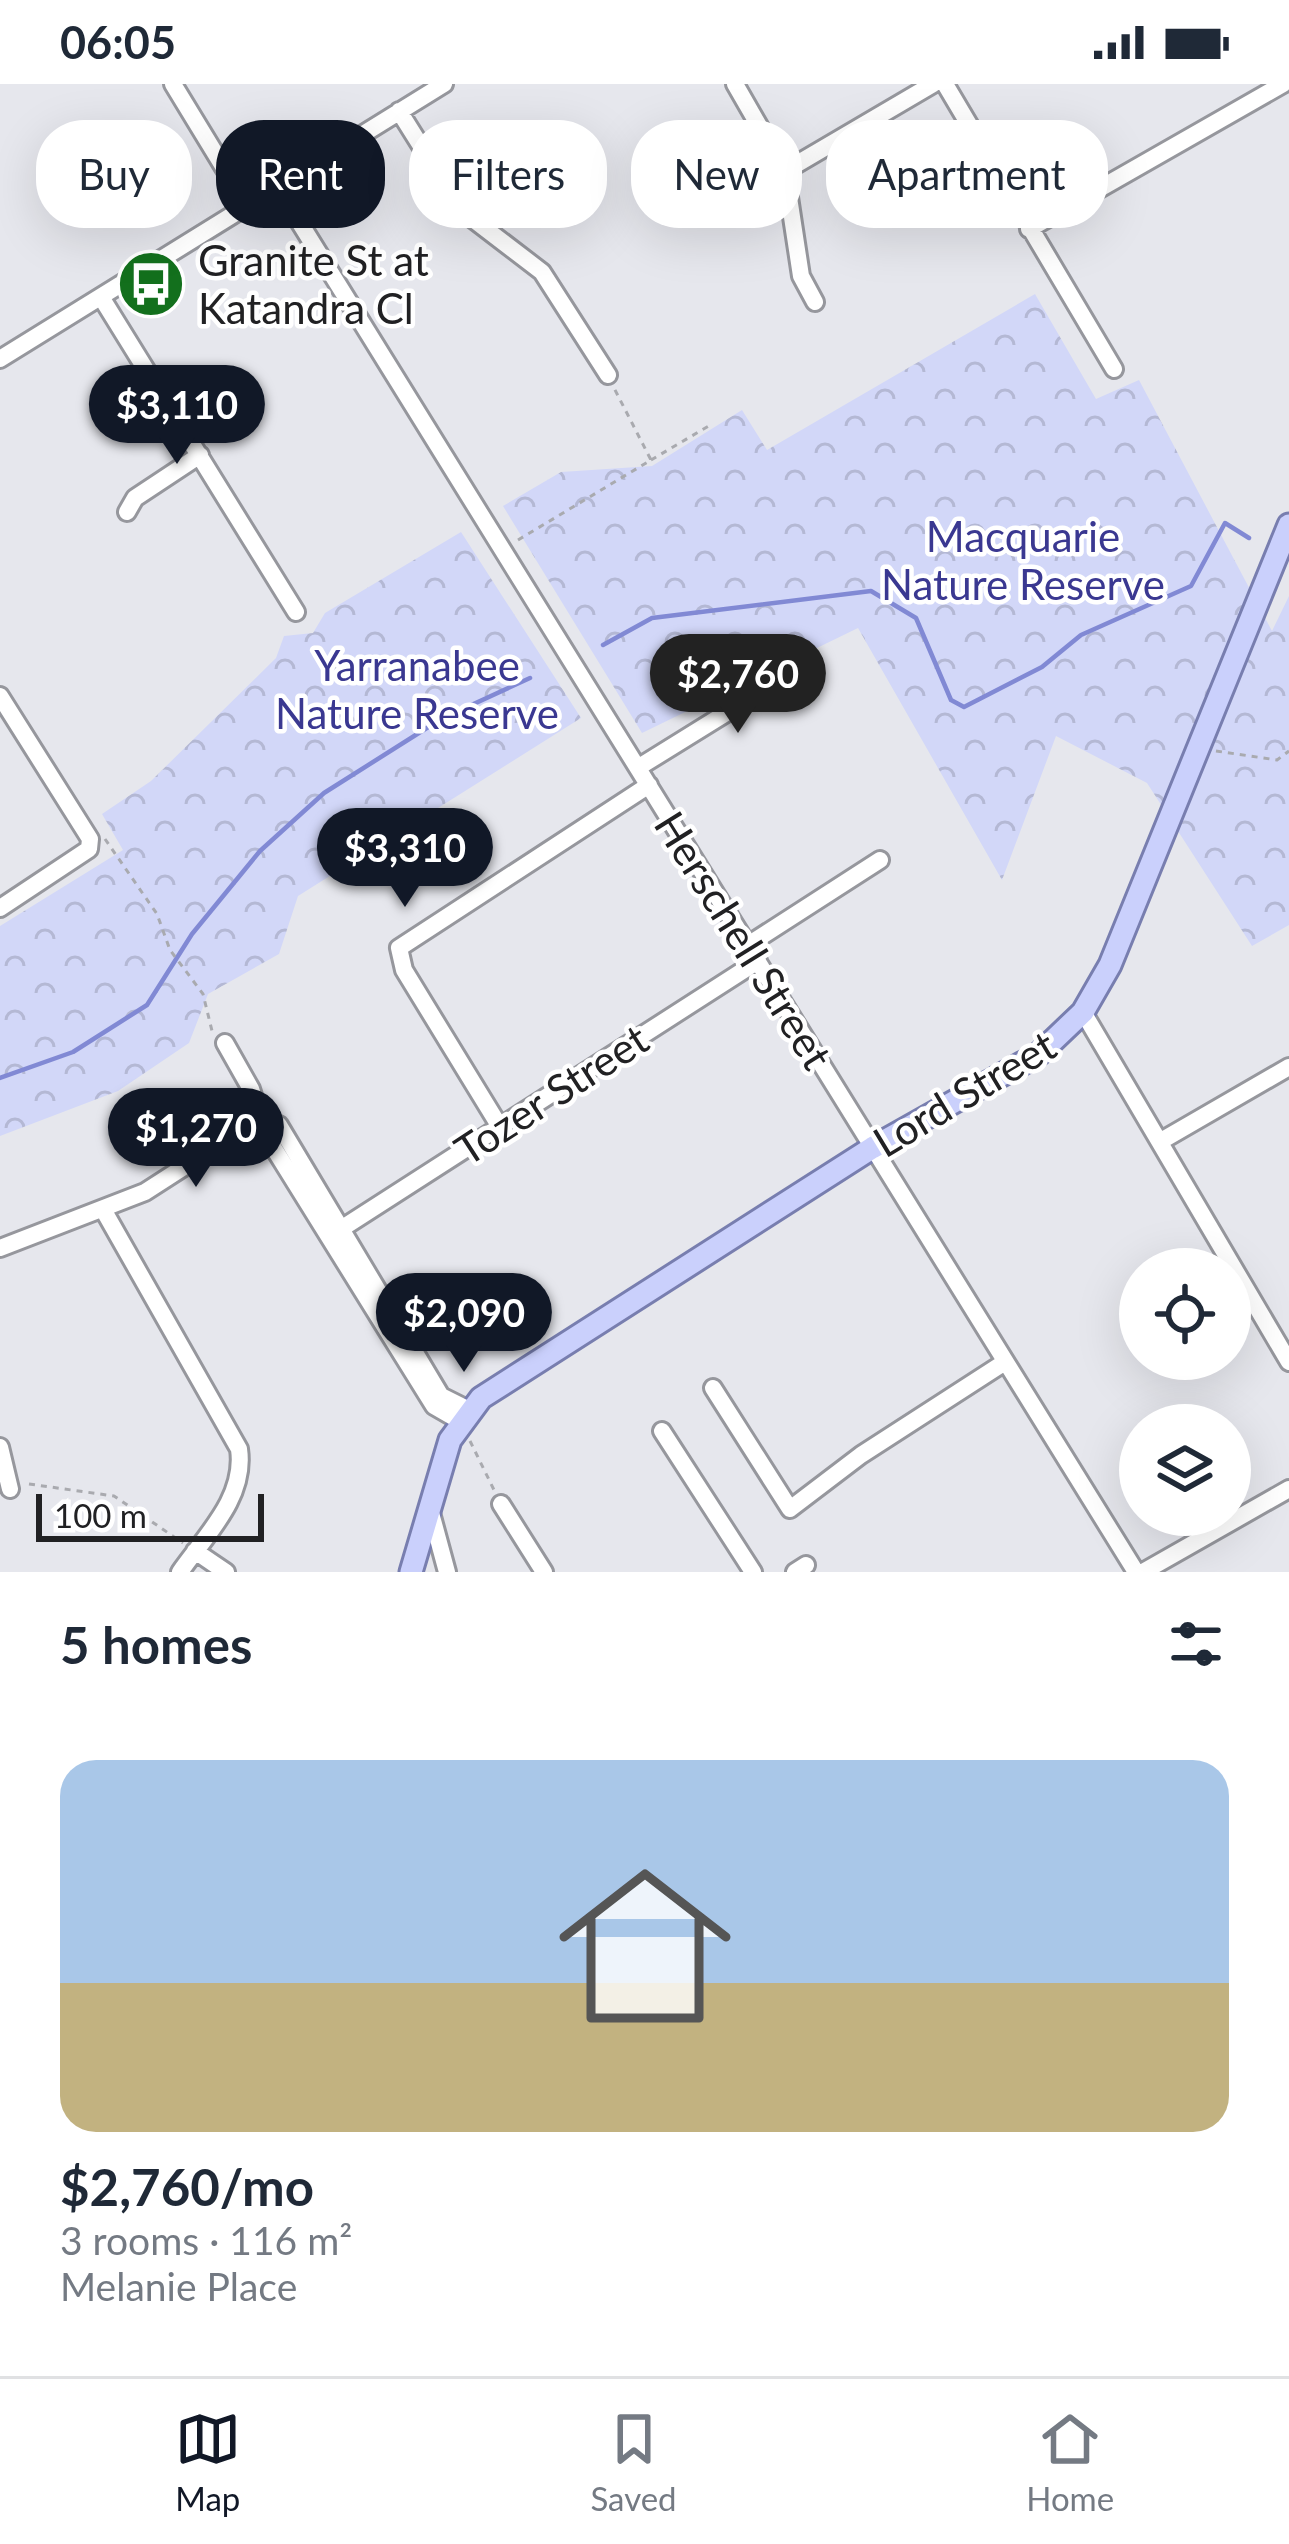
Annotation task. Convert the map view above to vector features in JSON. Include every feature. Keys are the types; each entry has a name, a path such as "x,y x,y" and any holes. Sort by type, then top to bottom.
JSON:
{"main road":[{"name":"Lord Street","path":"465,1416 513,1375 872,1148 1039,1054 1083,1012 1110,965 1289,525"},
{"path":"411,1572 445,1453 465,1416"}],"street":[{"path":"172,84 216,155"},
{"path":"385,120 443,84"},
{"path":"735,84 756,120"},
{"path":"802,161 933,84"},
{"path":"945,84 1114,369"},
{"path":"1029,230 1283,84"},
{"path":"400,111 461,210 542,272 608,376"},
{"path":"0,359 216,223"},
{"name":"Herschell Street","path":"303,228 1005,1362 1140,1572"},
{"path":"794,228 801,276 815,302"},
{"path":"100,297 296,612"},
{"path":"127,512 135,498 200,455"},
{"path":"638,767 810,661"},
{"path":"0,696 90,839 88,849 0,908"},
{"path":"500,1127 404,970 400,948 650,785"},
{"name":"Tozer Street","path":"344,1227 500,1127 880,860"},
{"path":"1083,1012 1289,1362"},
{"path":"225,1043 251,1088 260,1118 434,1406 465,1416"},
{"path":"1161,1141 1289,1067"},
{"path":"0,1248 145,1192 260,1118"},
{"path":"260,1118 279,1125 441,1396 465,1416"},
{"path":"104,1211 239,1448 241,1466 232,1498 180,1572"},
{"path":"713,1388 784,1506 804,1502 861,1455 1005,1362"},
{"path":"662,1432 753,1572"},
{"path":"0,1447 10,1489"},
{"path":"1140,1572 1289,1489"},
{"path":"501,1504 544,1572"},
{"path":"431,1513 447,1572"},
{"path":"195,1551 226,1572"}],"path":[{"path":"608,376 651,460"},
{"path":"503,549 712,424"},
{"path":"1199,747 1277,760 1289,751"},
{"path":"88,849 107,838 157,914 170,950 204,997 208,1030 225,1043"},
{"path":"465,1416 501,1504"},
{"path":"10,1489 34,1483 114,1496 195,1551"}],"green space":[{"name":"Macquarie Nature Reserve","path":"1035,294 1096,399 1139,380 1272,631 1289,596 1289,925 1252,946 1147,783 1056,736 1002,880 858,628 642,733 503,506 561,472 652,466 742,410 767,450"},
{"name":"Yarranabee Nature Reserve","path":"461,532 581,718 298,896 279,954 208,994 189,1043 118,1091 0,1136 0,926 123,850 102,814 151,781 276,658 284,636 313,633 325,613"}],"waterway":[{"path":"603,645 652,618 871,591 916,618 951,700 964,707 1042,667 1081,635 1191,586 1225,523 1249,538"},
{"path":"0,1078 73,1052 147,1005 192,934 260,851 324,793 441,719 530,678"}],"place":[{"name":"Granite St at Katandra Cl","path":"151,284"}]}
